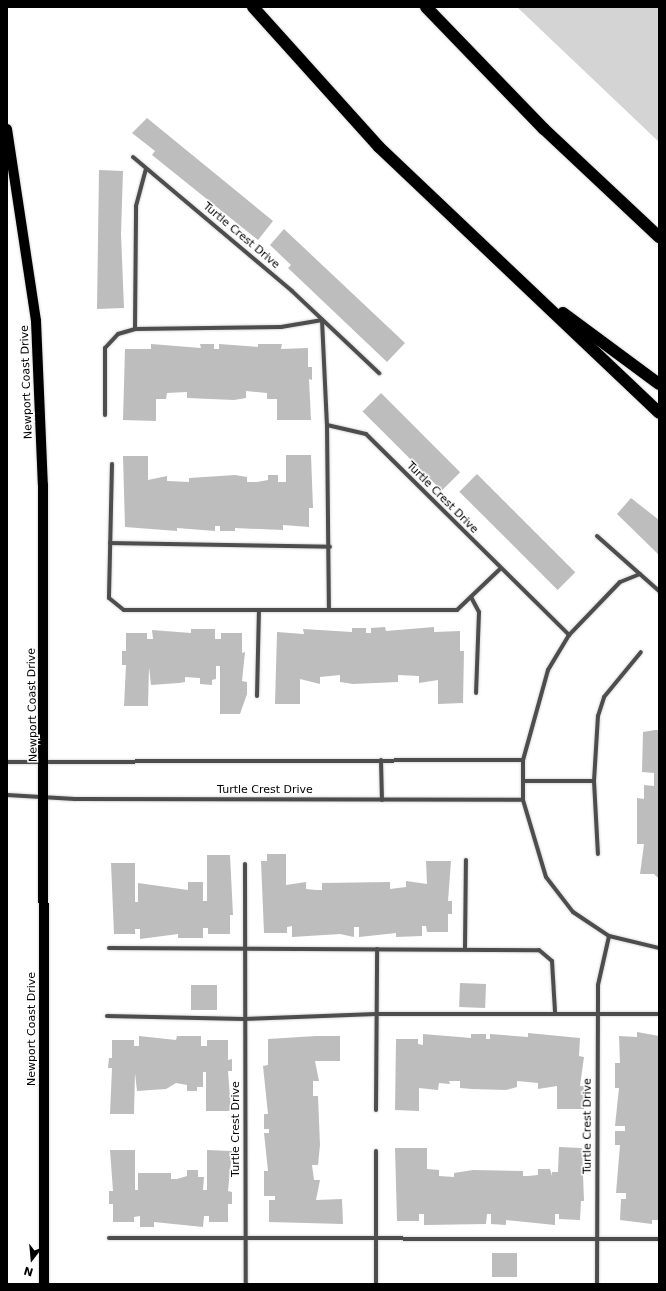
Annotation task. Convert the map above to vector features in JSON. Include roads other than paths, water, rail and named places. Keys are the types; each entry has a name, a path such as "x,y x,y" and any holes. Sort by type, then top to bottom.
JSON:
{"highway":[{"path":"253,7 380,147 659,413"},
{"path":"426,7 544,129 659,237"},
{"path":"523,284 659,384"}],"main road":[{"name":"Newport Coast Drive","path":"7,129 36,322 43,485 45,761 44,1284"}],"street":[{"name":"Turtle Crest Drive","path":"133,157 322,320 379,373"},
{"path":"136,329 136,206 146,168"},
{"path":"105,415 105,348 118,334 136,329 281,326 322,320 327,424 330,547 329,610"},
{"name":"Turtle Crest Drive","path":"327,424 366,434 500,569 569,635"},
{"path":"112,464 109,598 124,610 458,610 500,569"},
{"path":"597,536 659,591"},
{"path":"110,543 330,547"},
{"path":"640,574 620,582 569,635 548,670 523,760 523,800 546,877 573,912 609,936 659,948"},
{"path":"471,597 478,612 476,694"},
{"path":"257,696 259,611"},
{"path":"598,854 594,781 598,716 604,697 641,652"},
{"path":"381,760 382,800"},
{"path":"7,762 523,760"},
{"path":"523,781 594,781"},
{"name":"Turtle Crest Drive","path":"7,795 382,800 523,800"},
{"path":"465,948 466,860"},
{"name":"Turtle Crest Drive","path":"246,864 244,1019 246,1284"},
{"name":"Turtle Crest Drive","path":"597,1284 597,1013 598,985 609,936"},
{"path":"109,948 465,948 538,950 552,960 555,1012"},
{"path":"376,1110 377,949"},
{"path":"107,1016 244,1019 376,1014 555,1012 659,1014"},
{"path":"376,1151 376,1284"},
{"path":"109,1238 659,1239"}]}
